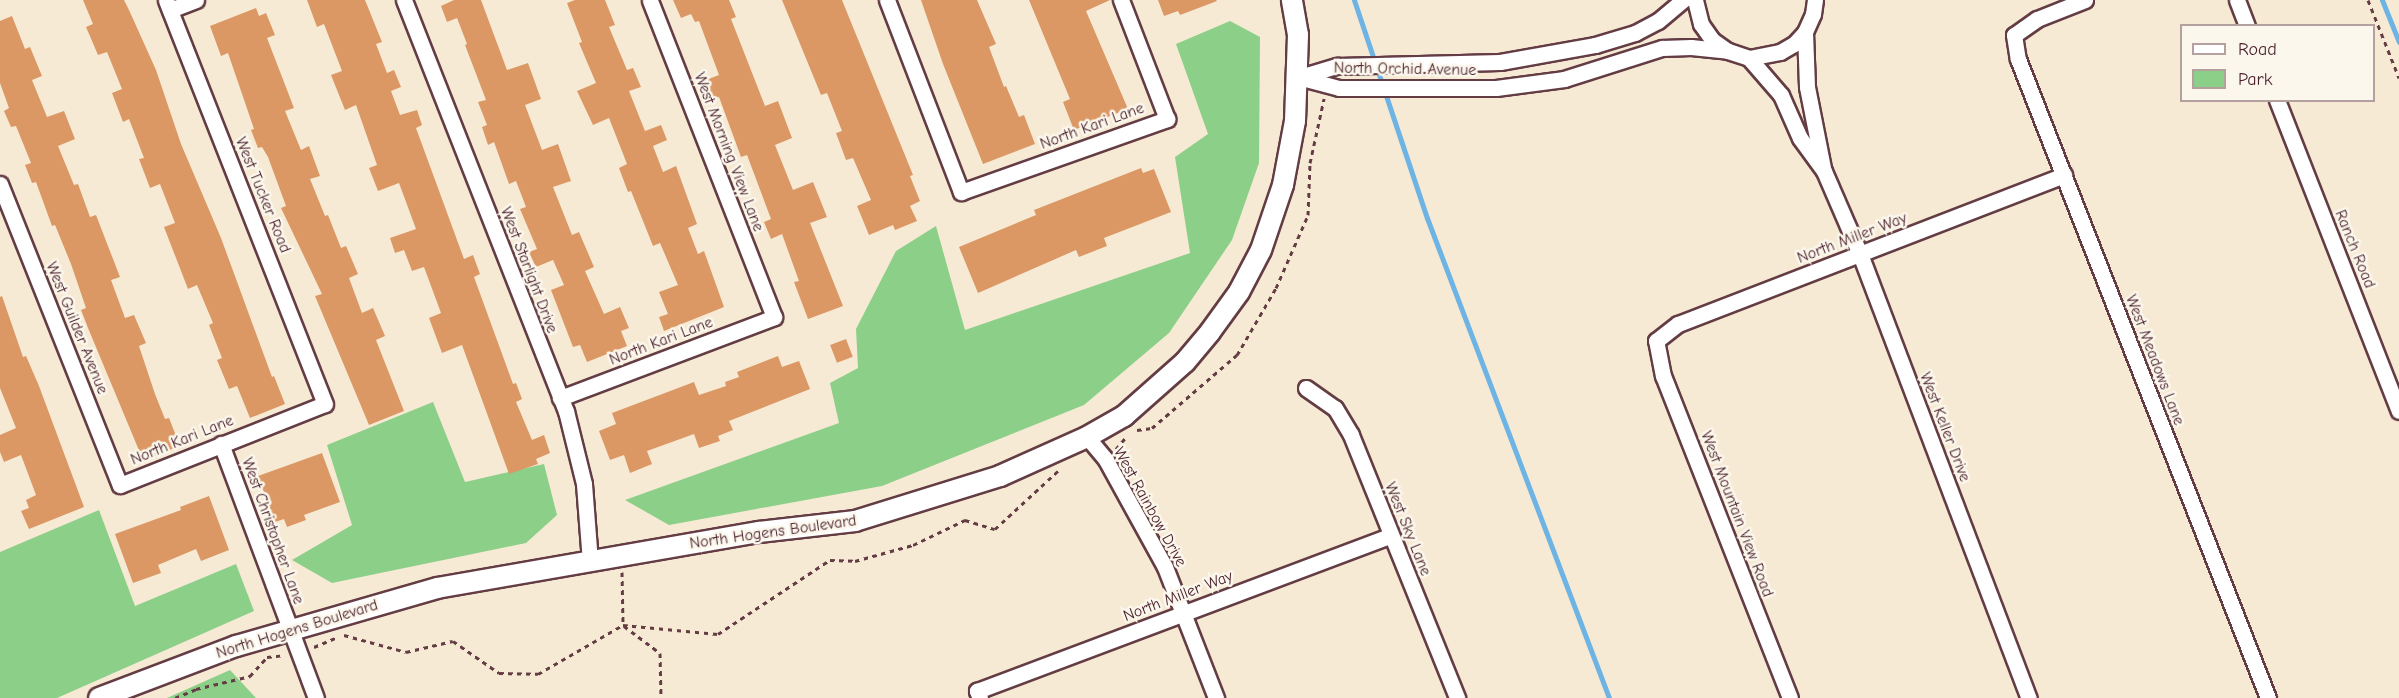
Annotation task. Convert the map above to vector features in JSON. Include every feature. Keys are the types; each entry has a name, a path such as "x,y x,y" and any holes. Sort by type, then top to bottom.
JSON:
{"street":[{"path":"168,5 196,0"},
{"name":"West Starlight Drive","path":"404,0 560,398 584,484 590,562"},
{"name":"West Morning View Lane","path":"650,0 774,317"},
{"name":"North Kari Lane","path":"887,0 962,192 1167,119 1121,0"},
{"name":"North Hogens Boulevard","path":"99,698 226,650 437,588 759,532 855,521 1000,476 1087,437 1124,416 1185,362 1239,292 1261,250 1283,185 1295,121 1298,35 1292,0"},
{"name":"North Orchid Avenue","path":"1298,77 1337,66 1500,62 1595,45 1635,33 1658,21 1683,0"},
{"path":"1695,0 1701,24 1712,40 1728,51 1749,58 1780,52 1794,44 1805,32 1813,14 1815,0"},
{"name":"West Meadows Lane","path":"2085,0 2037,19 2014,35 2018,59 2268,698"},
{"path":"2237,0 2246,24"},
{"name":"West Tucker Road","path":"168,5 326,404"},
{"name":"West Keller Drive","path":"1805,32 1807,87 1824,171 1860,254 2029,698"},
{"name":"North Orchid Avenue","path":"1298,77 1339,88 1496,88 1564,79 1662,48 1691,47 1728,51"},
{"name":"West Keller Drive","path":"1749,58 1781,95 1800,138 1824,171"},
{"name":"Ranch Road","path":"2278,102 2399,411"},
{"name":"North Miller Way","path":"1656,341 1678,324 2064,175"},
{"name":"West Guilder Avenue","path":"0,184 120,485"},
{"name":"North Kari Lane","path":"560,398 774,317"},
{"name":"West Mountain View Road","path":"1656,341 1663,376 1790,698"},
{"name":"West Sky Lane","path":"1306,388 1335,408 1351,435 1457,698"},
{"name":"North Kari Lane","path":"120,485 326,404"},
{"name":"West Rainbow Drive","path":"1087,437 1106,460 1165,567 1216,698"},
{"name":"West Christopher Lane","path":"221,444 316,698"},
{"name":"North Miller Way","path":"978,694 1183,613 1391,535"}],"path":[{"path":"2368,0 2399,78"},
{"path":"175,698 196,688 250,676 267,657 299,653 346,634 406,652 453,641 499,673 538,674 623,625 718,634 830,560 855,561 913,545 965,520 995,529 1062,468"},
{"path":"622,556 623,625"},
{"path":"623,625 660,653 661,698"}],"green space":[{"path":"1230,21 1260,37 1259,163 1232,240 1169,333 1084,405 882,486 669,525 625,500 839,423 830,383 858,368 856,329 896,251 936,226 965,330 1190,253 1175,157 1208,134 1176,44"},
{"path":"433,402 465,482 544,464 557,515 526,543 332,583 292,560 352,525 327,445"},
{"path":"99,510 135,606 236,564 254,611 57,698 0,698 0,552"},
{"path":"230,670 256,698 167,698"}],"building":[{"path":"83,0 124,0 156,70 181,144 221,238 272,377 274,376 285,404 250,418 237,386 229,389 217,360 222,358 209,325 213,323 197,285 188,289 164,227 175,223 160,184 150,188 139,159 144,158 129,119 123,122 112,93 122,89 107,52 98,55 86,27 93,24"},
{"path":"307,0 365,0 382,42 376,44 387,73 394,70 401,87 391,91 400,115 417,110 422,125 416,128 464,259 473,255 480,274 474,277 513,384 516,383 522,399 516,402 532,440 544,435 550,453 536,459 538,464 509,474 462,345 442,353 429,318 441,313 424,267 412,271 404,250 395,253 390,238 416,229 399,183 378,191 369,168 377,165 356,105 345,110 331,75 342,71 324,24 317,27"},
{"path":"454,0 481,0 507,70 528,63 541,99 525,105 542,150 558,144 571,181 553,187 572,235 579,232 594,267 585,271 604,314 620,307 629,328 621,331 627,346 587,362 580,345 573,347 551,290 564,285 553,260 536,267 529,252 537,249 520,209 526,207 516,181 509,184 494,142 488,145 482,127 487,125 478,102 486,100 457,18 447,22 441,6"},
{"path":"575,0 605,0 615,25 609,27 627,70 633,68 641,87 629,91 645,131 661,125 667,140 653,146 663,172 676,166 697,224 688,228 698,254 704,251 724,307 664,331 659,317 668,314 659,292 678,285 660,243 653,246 631,191 628,192 619,168 627,164 609,118 593,125 577,91 596,83 579,43 582,42 567,3"},
{"path":"673,0 729,0 736,17 731,19 765,106 778,101 792,138 775,145 793,190 813,182 827,217 810,223 843,306 808,319 794,282 799,281 782,234 771,239 764,222 771,219 747,155 741,157 719,97 710,100 703,81 719,75 699,21 695,22 691,14 681,18"},
{"path":"782,0 842,0 913,175 910,176 920,201 910,206 917,221 895,230 893,225 869,235 857,206 871,200 853,158 846,160 836,133 842,131 827,93 821,95"},
{"path":"921,0 977,0 996,44 989,47 1004,87 1006,86 1019,117 1024,115 1035,144 983,164 943,64"},
{"path":"1029,0 1110,0 1086,11 1128,109 1074,130 1063,102 1070,99"},
{"path":"1158,0 1217,1 1180,15 1178,11 1164,16"},
{"path":"256,8 259,16 266,13 275,35 267,38 294,108 285,111 301,150 309,146 320,176 310,179 341,248 346,246 358,274 349,278 362,313 373,308 385,336 376,340 404,411 369,425 315,296 322,294 281,208 286,206 268,157 262,147 258,148 251,130 254,129 228,53 221,56 210,26"},
{"path":"12,16 25,49 30,47 42,76 32,80 47,117 64,111 75,139 58,146 74,185 78,184 90,217 96,215 120,277 111,280 125,318 134,315 146,343 139,346 165,419 169,418 180,446 143,460 81,310 86,308 71,264 55,225 52,226 36,182 32,183 25,165 31,163 16,126 11,127 4,111 9,108 0,83 0,21"},
{"path":"1141,168 1143,173 1154,169 1171,212 1104,238 1107,246 1079,257 1076,250 978,293 959,247 1036,215 1034,210"},
{"path":"2,296 23,357 26,356 39,386 84,507 29,529 21,511 29,508 26,500 36,495 21,455 4,462 0,452 0,435 16,428 0,388 0,297"},
{"path":"846,339 853,357 837,363 830,345"},
{"path":"778,356 782,367 799,361 810,389 729,421 733,430 718,436 720,441 699,448 694,434 647,451 652,464 630,473 624,455 610,460 599,431 616,424 612,413 694,382 699,395 726,386 725,382 739,377 737,372"},
{"path":"322,453 340,502 304,515 306,520 287,527 284,519 275,522 258,476"},
{"path":"209,496 229,550 201,561 196,549 158,565 161,573 133,583 115,534 181,510 180,507"}],"waterway":[{"path":"1354,0 1427,218 1609,698"},
{"path":"2382,0 2399,42"}]}
